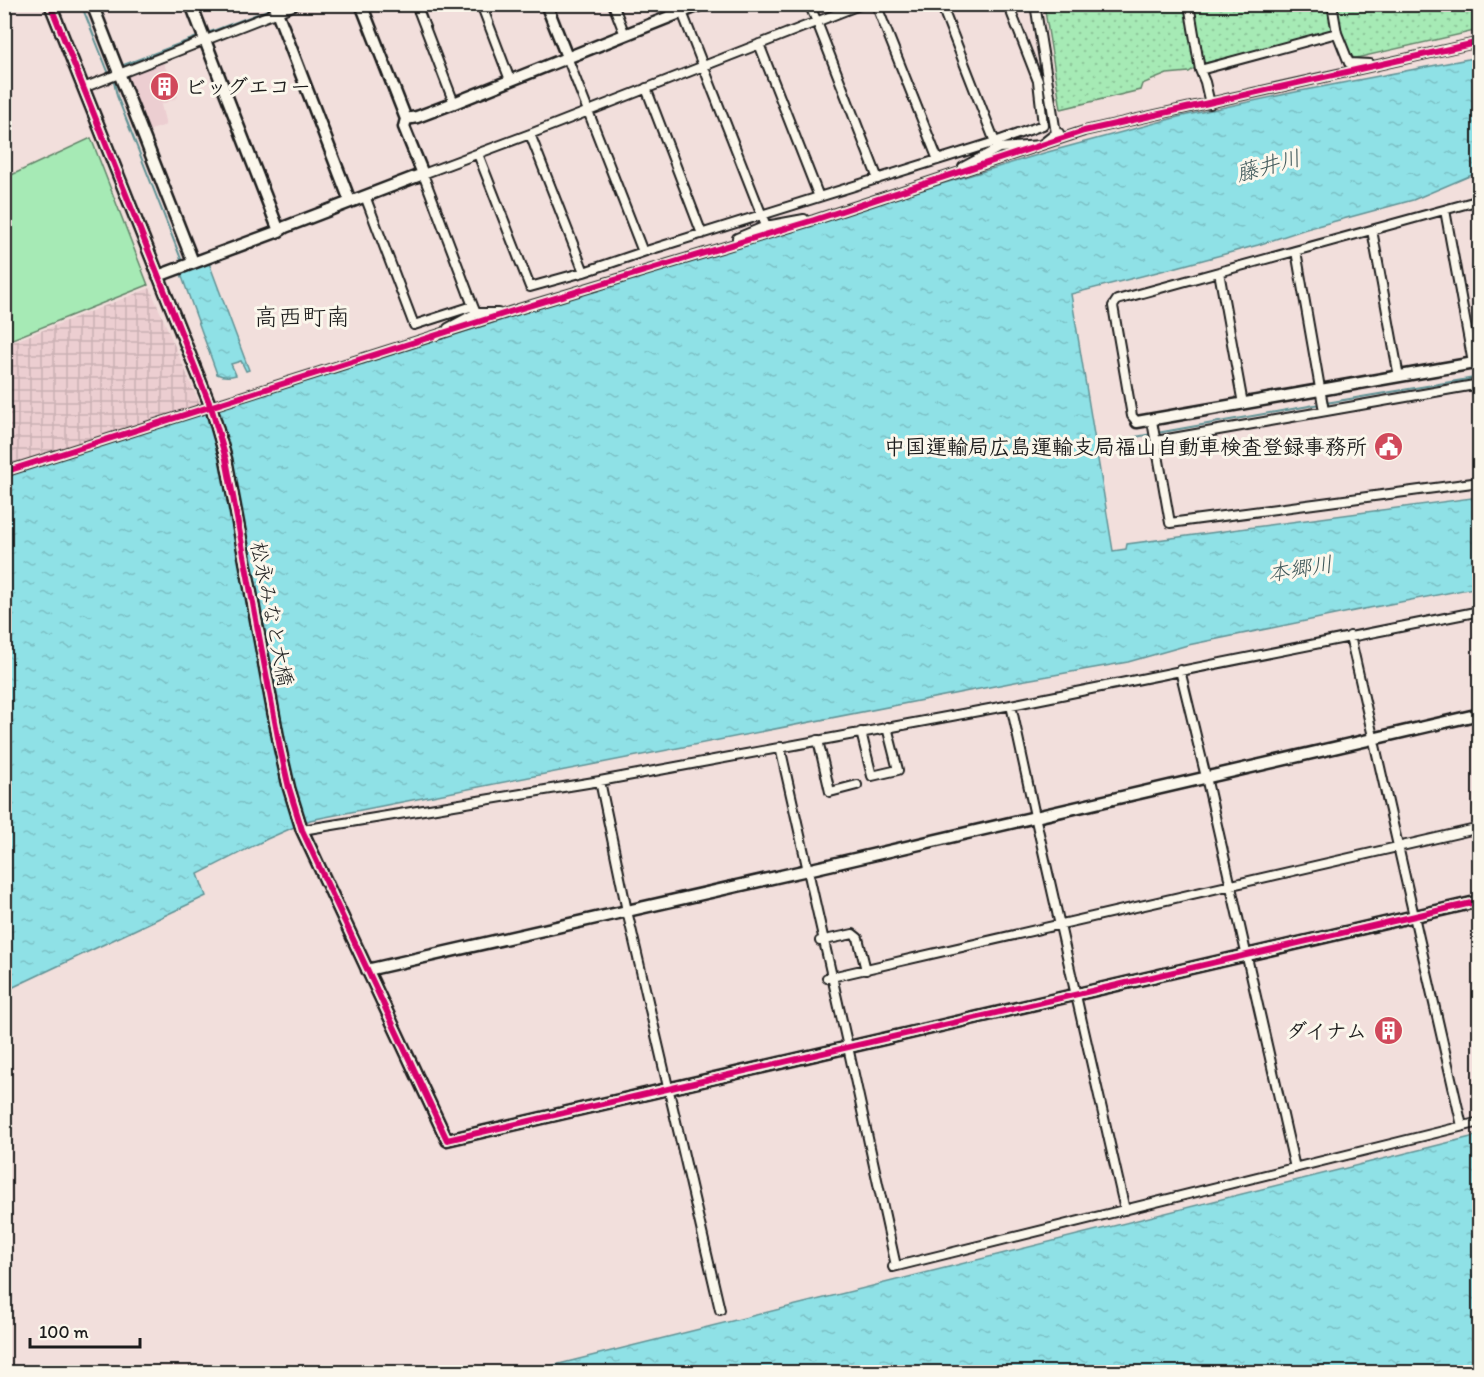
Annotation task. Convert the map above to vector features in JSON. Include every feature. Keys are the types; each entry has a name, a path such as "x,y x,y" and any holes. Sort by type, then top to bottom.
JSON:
{"street":[{"name":"松永みなと大橋","path":"50,4 211,409 226,459 280,748 301,827 447,1140 669,1088"},
{"path":"92,4 115,73 187,265"},
{"path":"191,4 279,231"},
{"path":"83,88 275,9 298,4"},
{"path":"361,4 406,119 404,127 474,310"},
{"path":"416,4 454,103"},
{"path":"481,4 510,80"},
{"path":"546,4 643,252"},
{"path":"613,4 625,35"},
{"path":"406,119 454,103 702,4"},
{"path":"809,4 878,179"},
{"path":"158,276 862,4"},
{"path":"876,4 938,160"},
{"path":"941,4 997,145"},
{"path":"963,171 962,167 997,145 1043,125 1038,81 1008,4"},
{"path":"1035,4 1056,133"},
{"path":"1189,4 1200,70 1210,104"},
{"path":"1332,4 1337,33 1349,63 1383,64"},
{"path":"275,9 350,201"},
{"path":"682,12 766,226"},
{"path":"1200,70 1337,33"},
{"path":"364,196 414,325 474,310 506,313 814,220 1084,131 1479,42"},
{"path":"759,44 819,197"},
{"path":"646,88 702,234"},
{"path":"478,154 530,287 938,160 997,145 1042,145 1056,133 1084,131"},
{"path":"530,134 584,272"},
{"path":"1445,210 1476,363 1321,394 1243,404 1137,422 1132,416 1113,306 1117,300 1479,200"},
{"path":"723,247 731,241 766,226 804,218 814,220"},
{"path":"1372,230 1399,377"},
{"path":"1296,251 1324,411"},
{"path":"1219,272 1243,404"},
{"path":"4,472 211,409 522,308"},
{"path":"441,334 474,310"},
{"path":"1156,441 1479,384"},
{"path":"1152,420 1170,523 1479,482"},
{"path":"301,827 600,781 1011,705 1479,611"},
{"path":"1350,636 1462,1126"},
{"path":"1180,670 1295,1168"},
{"path":"1011,705 1125,1210"},
{"path":"367,970 1479,714"},
{"path":"861,732 872,776 898,770 887,727"},
{"path":"818,740 830,792 857,785"},
{"path":"780,747 895,1267 1479,1122"},
{"path":"600,781 627,910 720,1310"},
{"path":"830,978 1479,828"},
{"path":"669,1088 1479,901"},
{"path":"821,940 853,934 858,938 866,970"}],"shaded area":[{"path":"163,62 178,97 161,105 166,125 145,132 125,78"},
{"path":"150,288 201,407 5,468 5,345"}],"green space":[{"path":"1044,5 1476,5 1479,30 1352,59 1338,31 1201,64 1189,72 1167,74 1142,84 1140,90 1061,109"},
{"path":"91,138 148,285 5,342 5,178"}],"water":[{"path":"1479,57 1479,172 1413,200 1306,229 1258,245 1071,294 1113,551 1126,549 1127,544 1479,497 1479,587 1188,645 1128,662 1020,681 310,820 198,874 206,896 5,991 5,476 730,248 1044,153 1178,117"},
{"path":"209,263 249,370 246,371 241,361 231,364 236,375 233,376 217,374 181,274"},
{"path":"1479,1135 1479,1372 533,1372 543,1368"}],"waterway":[{"path":"81,4 109,74"},
{"path":"205,34 273,8"},
{"path":"121,66 200,36"},
{"path":"112,79 183,264"},
{"path":"1326,403 1480,377"},
{"path":"1157,433 1320,404"},
{"path":"1124,439 1152,434"}],"cycle path":[{"path":"50,4 212,410 226,459 280,748 302,830 447,1140 1480,901"},
{"path":"4,472 522,308 814,220 1084,131 1480,42"}],"place":[{"name":"ビッグエコー","path":"164,87"},
{"name":"中国運輸局広島運輸支局福山自動車検査登録事務所","path":"1388,447"},
{"name":"ダイナム","path":"1388,1031"}],"district":[{"name":"高西町南","path":"302,317"}],"water label":[{"name":"藤井川","path":"1268,165"},
{"name":"本郷川","path":"1300,568"}]}
